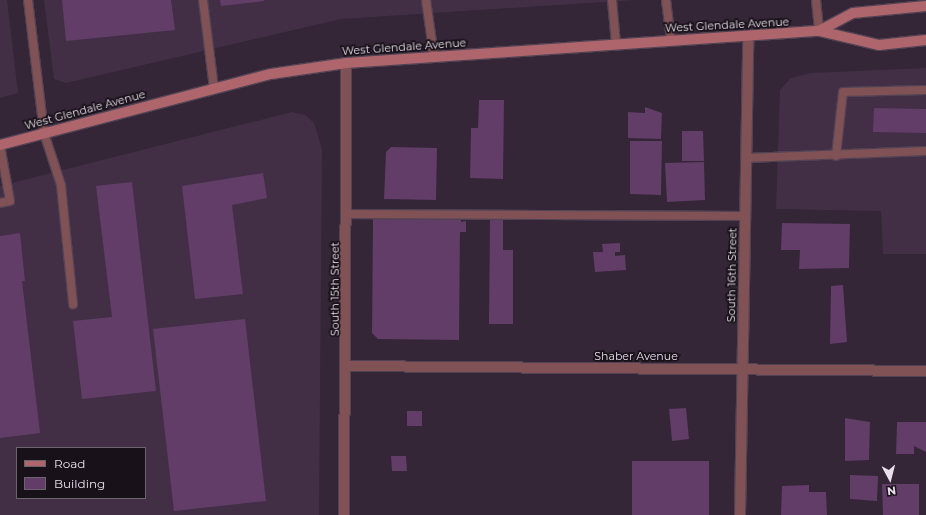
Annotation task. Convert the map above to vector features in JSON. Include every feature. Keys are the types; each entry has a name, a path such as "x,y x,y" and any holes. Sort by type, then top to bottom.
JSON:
{"main road":[{"path":"896,9 925,0"},
{"name":"West Glendale Avenue","path":"819,31 853,13 926,6"},
{"name":"West Glendale Avenue","path":"0,145 271,74 346,63 819,31 879,45 926,40"}],"street":[{"name":"South 16th Street","path":"740,515 748,36"},
{"name":"South 15th Street","path":"344,515 347,214 346,63"},
{"name":"Shaber Avenue","path":"346,366 926,371"}],"lane":[{"path":"28,0 44,133 61,185 73,304"},
{"path":"204,0 214,88"},
{"path":"426,0 434,56"},
{"path":"612,0 616,44"},
{"path":"666,0 671,40"},
{"path":"816,0 819,31"},
{"path":"836,156 843,92 926,90"},
{"path":"0,145 10,201 0,203"},
{"path":"746,158 836,156 926,151"},
{"path":"347,214 745,216"}],"shaded area":[{"path":"0,0 7,0 18,93 0,98"},
{"path":"44,0 636,0 341,19 66,83 54,79"},
{"path":"926,68 926,254 883,254 881,211 776,209 780,90 791,78 811,73"},
{"path":"292,112 305,115 314,123 322,149 319,515 0,515 0,186"}],"building":[{"path":"62,0 171,0 175,30 66,41"},
{"path":"220,0 264,0 264,1 221,6"},
{"path":"479,100 504,100 503,179 470,178 471,128 478,128"},
{"path":"645,107 662,113 661,139 628,138 628,112 645,113"},
{"path":"874,108 926,109 926,133 873,132"},
{"path":"682,131 703,131 704,161 682,161"},
{"path":"630,141 662,141 661,195 630,194"},
{"path":"391,147 437,148 436,200 384,199 386,152"},
{"path":"704,162 705,200 667,202 665,163"},
{"path":"263,173 267,198 232,205 243,294 195,299 182,186"},
{"path":"132,182 156,391 82,399 73,321 112,317 96,186"},
{"path":"373,217 461,218 461,222 466,221 466,232 460,232 459,340 378,339 372,333"},
{"path":"490,218 503,218 503,250 513,250 513,324 489,324"},
{"path":"782,223 850,224 849,268 799,269 800,250 781,250"},
{"path":"20,233 25,281 22,281 40,433 0,438 0,236"},
{"path":"620,243 620,252 615,252 615,256 625,255 626,270 595,272 593,252 603,252 602,244"},
{"path":"843,285 847,342 830,344 831,286"},
{"path":"245,319 266,501 174,511 153,329"},
{"path":"686,408 689,439 672,441 669,409"},
{"path":"407,411 422,411 422,426 407,426"},
{"path":"845,418 870,422 869,460 845,461"},
{"path":"897,422 926,422 926,452 914,446 914,454 896,454"},
{"path":"391,456 406,456 407,471 392,471"},
{"path":"632,461 709,461 709,515 632,515"},
{"path":"850,475 878,476 877,501 850,499"},
{"path":"882,484 919,484 919,515 883,515"},
{"path":"809,485 809,492 826,492 827,515 781,515 782,486"}]}
